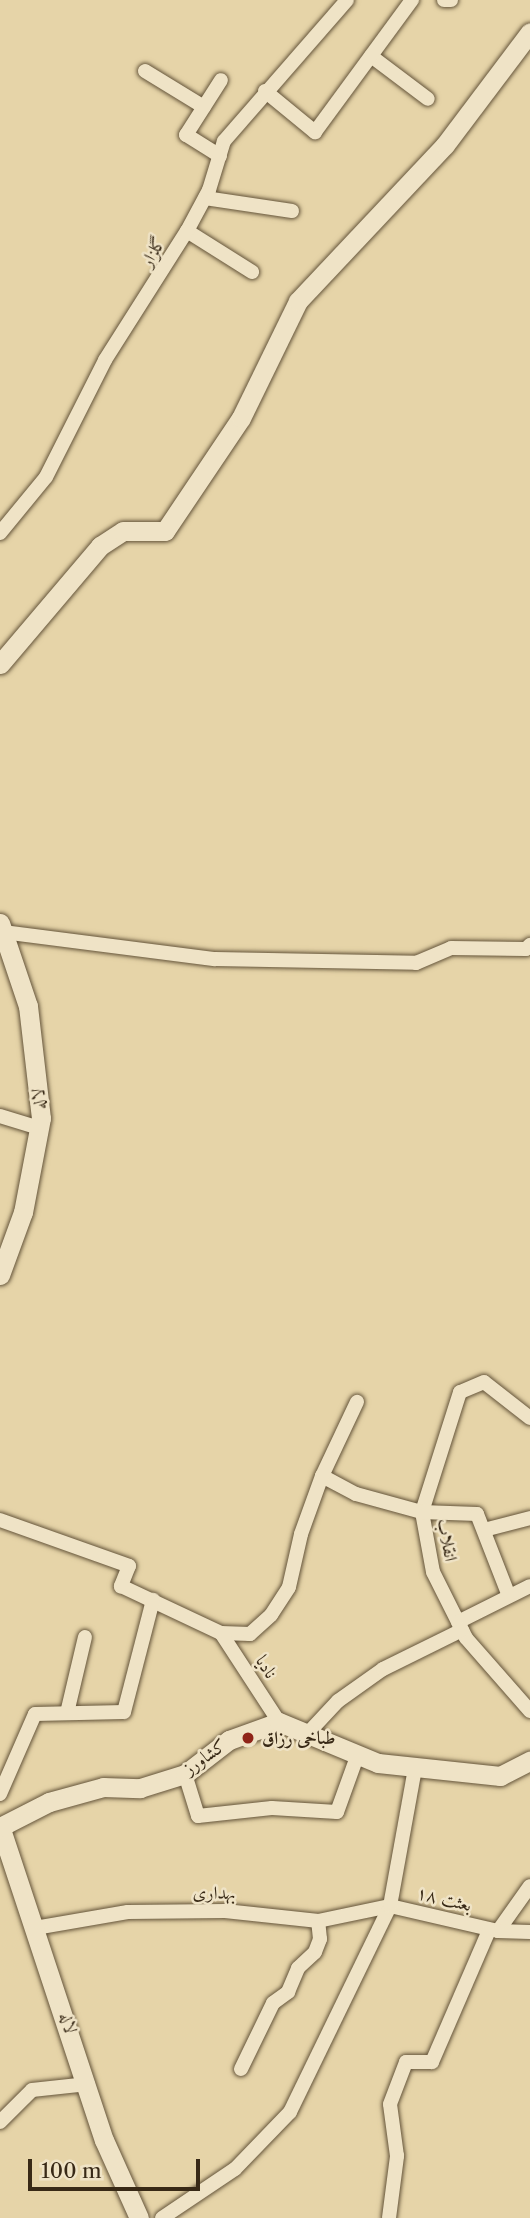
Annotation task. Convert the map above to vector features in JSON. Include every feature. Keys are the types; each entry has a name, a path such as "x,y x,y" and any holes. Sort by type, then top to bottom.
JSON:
{"street":[{"name":"گلزار","path":"0,533 46,477 105,360 187,231 205,198 224,141 347,0"},
{"path":"265,91 315,132 412,0"},
{"path":"444,0 451,0"},
{"path":"0,664 100,546 122,531 165,531 241,418 298,301 445,145 530,32"},
{"path":"371,56 428,99"},
{"path":"145,71 204,107"},
{"path":"220,156 186,135 221,80"},
{"path":"205,198 292,211"},
{"path":"187,231 252,272"},
{"path":"1,928 242,960 416,963 451,948 526,949 530,945"},
{"name":"لاله","path":"0,1275 23,1212 39,1128 28,1006 1,928"},
{"path":"0,1116 39,1128"},
{"name":"انقلاب","path":"527,1703 460,1626 433,1572 422,1512 460,1392 484,1382 530,1419"},
{"path":"0,1520 129,1566 121,1586 221,1633 250,1634 283,1596 322,1476 357,1402"},
{"path":"322,1476 356,1494 422,1512 477,1514 509,1597"},
{"path":"484,1530 530,1518"},
{"path":"309,1732 338,1701 383,1669 530,1586"},
{"path":"0,1794 30,1718 35,1714 124,1712 153,1600"},
{"name":"نادیا","path":"221,1633 279,1722"},
{"path":"67,1713 85,1637"},
{"path":"279,1722 309,1732 378,1763 500,1776 530,1762"},
{"name":"کشاورز","path":"0,1826 49,1802 103,1787 140,1788 185,1774 229,1740 279,1722"},
{"path":"185,1774 198,1816 272,1808 337,1812 358,1754"},
{"path":"162,2218 235,2169 290,2112 390,1906 415,1768"},
{"name":"لاله","path":"0,1826 5,1852 35,1928 88,2084 104,2140 139,2218"},
{"path":"389,2218 397,2156 390,2104 406,2062 432,2062 493,1931 530,1886"},
{"name":"بهداری","path":"35,1928 128,1912 225,1911 318,1921 390,1906"},
{"name":"بعثت ۱۸","path":"390,1906 493,1931 530,1932"},
{"path":"241,2069 273,2003 288,1992 298,1968 315,1952 320,1939 318,1921"},
{"path":"0,2122 32,2090 88,2084"}],"place":[{"name":"طباخی رزاق","path":"248,1738"}]}
